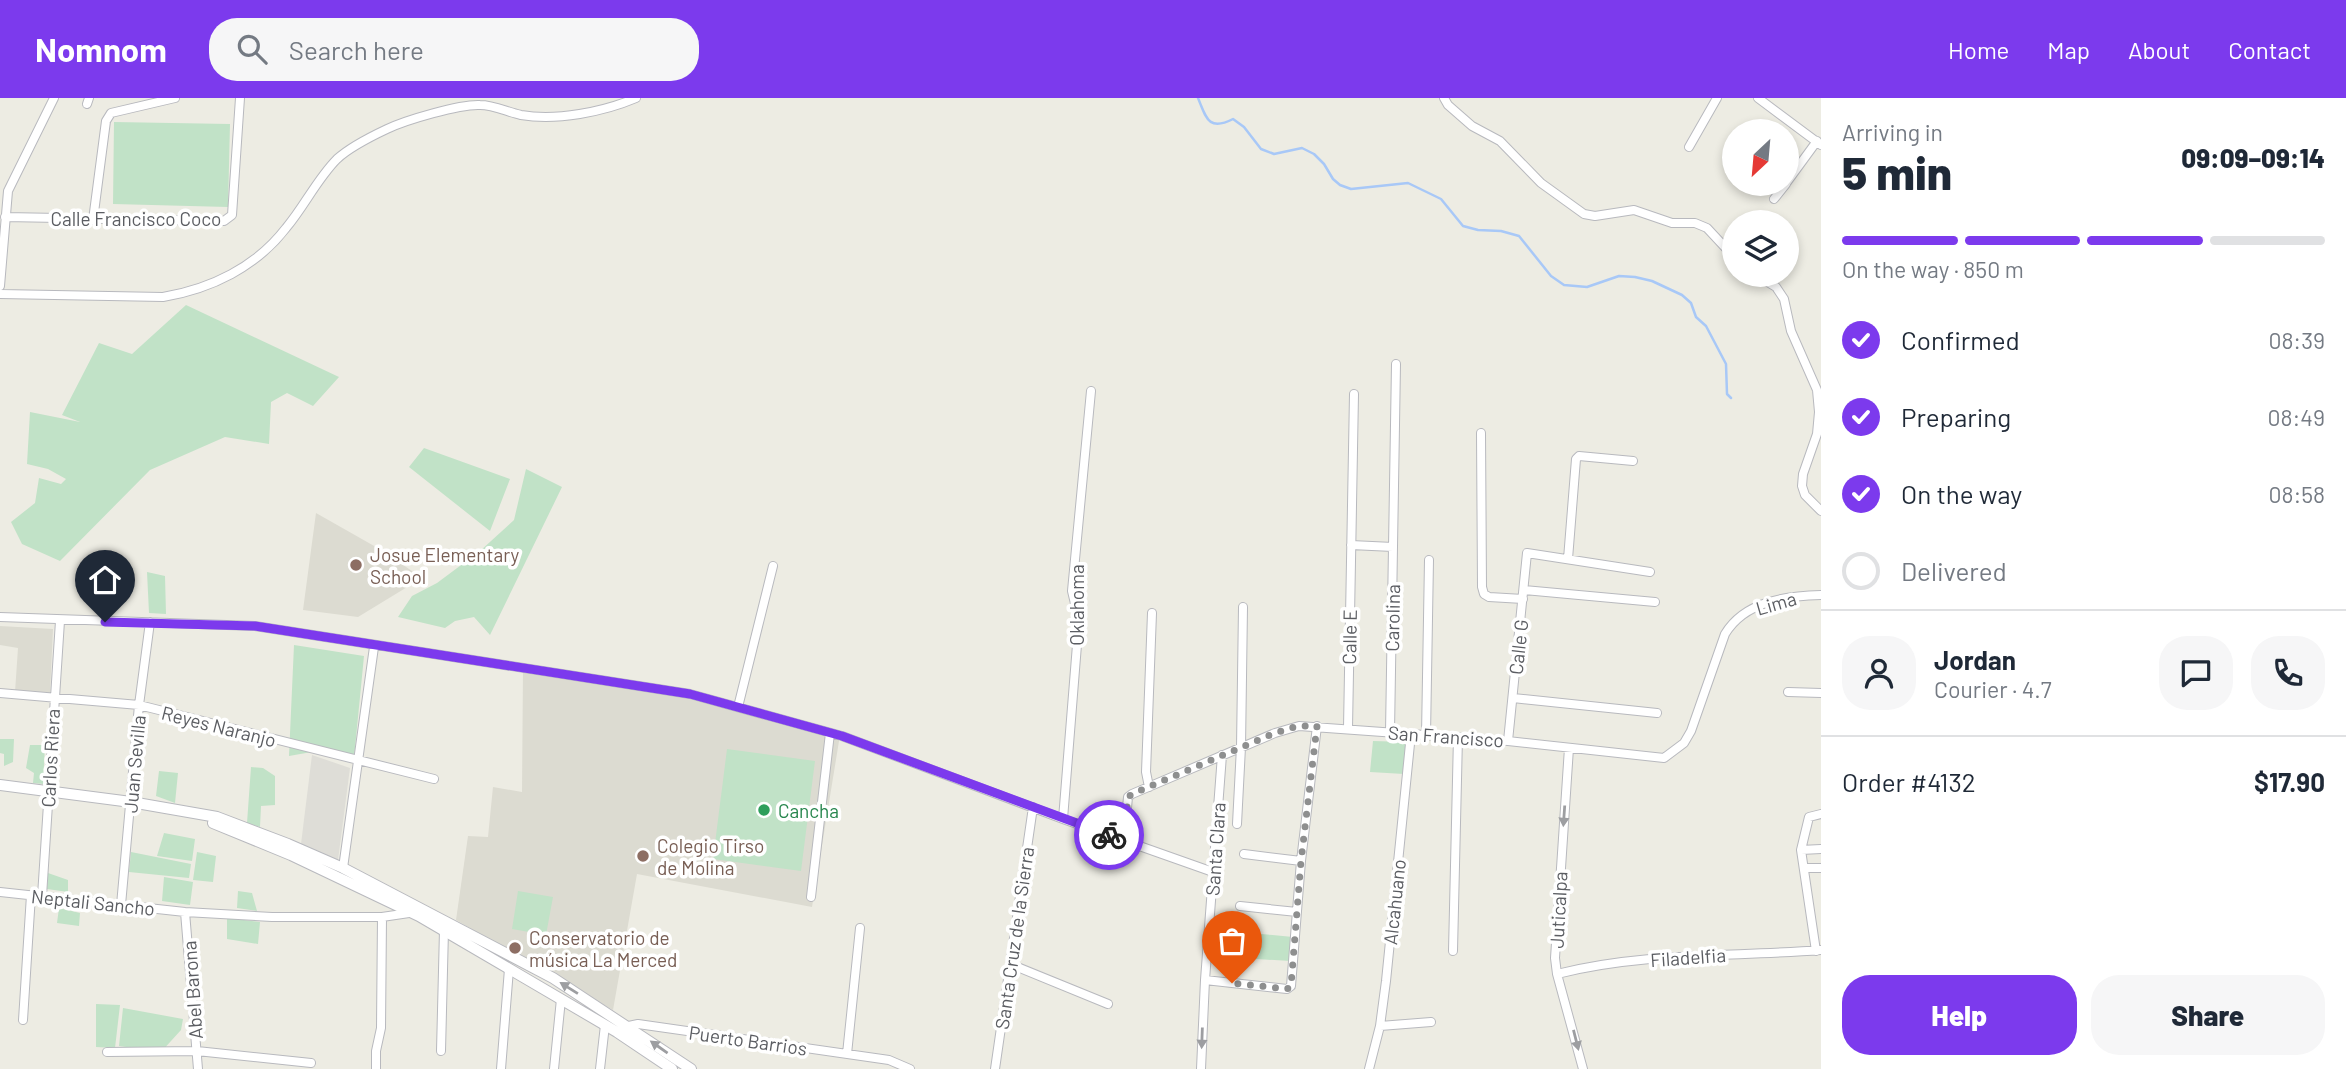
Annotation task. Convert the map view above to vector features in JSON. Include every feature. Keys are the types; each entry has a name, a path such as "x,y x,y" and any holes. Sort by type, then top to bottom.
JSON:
{"street":[{"path":"0,286 8,191 54,98"},
{"path":"93,220 106,121 111,113 174,98"},
{"name":"Calle Francisco Coco","path":"5,217 93,220 229,219 232,215 240,98"},
{"path":"0,294 163,297 186,293 220,281 249,264 285,230 337,159 389,128 461,106 478,104 519,114 564,115 603,109 636,98"},
{"path":"1689,146 1717,98"},
{"path":"1758,98 1819,143 1799,167"},
{"path":"1449,100 1472,126 1500,141 1541,183 1584,214 1595,216 1634,210 1672,223 1695,223 1707,228 1722,244"},
{"path":"1776,287 1784,299 1791,331 1817,390 1817,434 1803,474 1802,486 1805,495 1821,511"},
{"name":"Carolina","path":"1390,732 1396,364"},
{"name":"Oklahoma","path":"1063,819 1079,620 1072,592 1091,391"},
{"name":"Calle E","path":"1348,728 1354,394"},
{"path":"1481,433 1484,594 1489,597 1523,594 1655,602"},
{"path":"1633,461 1579,456 1576,459 1568,559 1650,572"},
{"path":"1351,545 1393,547"},
{"name":"Calle G","path":"1508,741 1527,553 1568,559"},
{"path":"1426,735 1429,560"},
{"path":"738,707 773,566"},
{"name":"Lima","path":"1734,620 1767,603 1793,595 1821,595"},
{"path":"1237,824 1243,607"},
{"path":"1149,787 1146,772 1152,613"},
{"path":"0,617 255,626 374,647 690,694 830,733 1213,872"},
{"name":"San Francisco","path":"1124,841 1128,797 1241,747 1298,726 1508,741 1664,758 1684,743 1691,731 1726,634 1734,620"},
{"name":"Carlos Riera","path":"42,896 60,621"},
{"name":"Juan Sevilla","path":"121,905 139,705 150,622"},
{"path":"343,868 374,647"},
{"path":"1788,692 1821,693"},
{"name":"Reyes Naranjo","path":"0,693 139,705 434,779"},
{"path":"1513,698 1657,713"},
{"path":"1205,980 1287,989 1291,986 1301,861 1317,726"},
{"path":"811,897 830,733"},
{"name":"Alcahuano","path":"1369,1069 1380,1026 1410,734"},
{"path":"1453,951 1458,737"},
{"name":"Juticalpa","path":"1569,748 1555,958 1583,1069"},
{"name":"Santa Clara","path":"1201,1069 1222,755"},
{"path":"0,785 50,790 217,817 288,844 343,868 553,978 672,1069"},
{"name":"Santa Cruz de la Sierra","path":"995,1069 1033,807"},
{"path":"188,812 291,855 443,930 605,1025 622,1029 691,1069"},
{"path":"1819,950 1817,923 1801,850 1809,817 1821,814"},
{"path":"1801,850 1821,849"},
{"path":"1244,854 1301,861"},
{"path":"1804,868 1821,868"},
{"name":"Neptali Sancho","path":"0,892 185,912 272,917 382,917 409,913"},
{"path":"23,1020 31,895"},
{"path":"1240,905 1297,912"},
{"name":"Abel Barona","path":"185,912 198,1069"},
{"path":"376,1069 376,1051 381,1028 382,917"},
{"path":"847,1054 860,928"},
{"path":"441,1051 443,930"},
{"name":"Filadelfia","path":"1557,974 1676,956 1819,950"},
{"path":"1010,964 1108,1004"},
{"path":"501,1069 509,969"},
{"path":"554,1069 561,999"},
{"path":"1380,1026 1431,1023"},
{"name":"Puerto Barrios","path":"622,1029 638,1024 889,1060 910,1069"},
{"path":"600,1069 605,1025"},
{"path":"107,1052 197,1051 311,1063"}],"shaded area":[{"name":"Josue Elementary School","path":"316,513 383,551 422,578 358,617 303,610"},
{"path":"0,626 53,629 50,693 15,692 18,648 0,645"},
{"name":"Colegio Tirso de Molina","path":"523,669 690,694 840,735 812,907 637,874 613,1010 456,920 468,836 488,837 493,787 522,792"},
{"path":"312,755 350,768 338,860 301,844"}],"green space":[{"path":"114,122 230,124 228,207 113,204"},
{"path":"186,305 339,377 313,406 287,393 271,402 269,444 225,437 150,470 60,561 22,544 11,522 35,503 39,478 61,484 66,479 48,469 27,464 30,412 80,422 62,415 99,343 132,354"},
{"path":"424,448 510,479 490,531 409,467"},
{"path":"526,469 562,487 490,635 474,617 455,621 445,628 398,617 412,596 437,583 480,551 514,520"},
{"path":"147,572 165,576 166,614 149,613"},
{"path":"294,645 364,656 354,758 323,750 289,756"},
{"path":"0,739 14,739 13,762 4,766 4,754 0,753"},
{"path":"1373,741 1406,742 1404,774 1370,772"},
{"path":"30,745 45,745 43,784 33,783 34,773 26,768"},
{"name":"Cancha","path":"727,749 815,761 801,871 713,859"},
{"path":"251,767 263,768 275,776 275,805 261,806 260,827 247,823"},
{"path":"159,771 178,773 175,803 156,796"},
{"path":"164,833 195,839 192,861 157,856"},
{"path":"131,852 191,864 189,878 129,872"},
{"path":"197,852 216,856 213,882 193,880"},
{"path":"48,873 68,880 68,892 47,889"},
{"path":"164,877 193,882 190,905 162,901"},
{"path":"238,891 252,893 257,911 237,908"},
{"path":"518,891 553,897 546,935 512,929"},
{"path":"59,908 80,913 79,926 57,923"},
{"path":"1233,911 1239,915 1243,913 1242,932 1293,937 1291,961 1240,958 1237,977 1228,976"},
{"path":"227,918 260,922 258,944 227,939"},
{"path":"96,1004 120,1005 115,1048 96,1047"},
{"path":"123,1008 183,1019 181,1030 161,1052 119,1046"}],"waterway":[{"path":"1198,98 1206,116 1213,123 1225,123 1233,119 1244,127 1261,149 1274,154 1302,148 1314,154 1340,185 1351,189 1408,183 1441,199 1463,226 1519,236 1551,276 1564,285 1587,287 1619,276 1635,277 1652,281 1682,295 1691,303 1696,317 1706,326 1726,364 1727,394 1731,398"}],"way so far":[{"path":"1109,835 1124,841 1128,797 1132,794 1275,733 1298,726 1317,726 1301,861 1291,986 1287,989 1232,983"}],"place":[{"name":"Josue Elementary School","path":"356,565"},
{"name":"Cancha","path":"764,810"},
{"name":"Colegio Tirso de Molina","path":"643,856"},
{"name":"Conservatorio de música La Merced","path":"515,948"}],"route":[{"path":"105,622 255,626 374,647 690,694 842,736 1109,835"}]}
